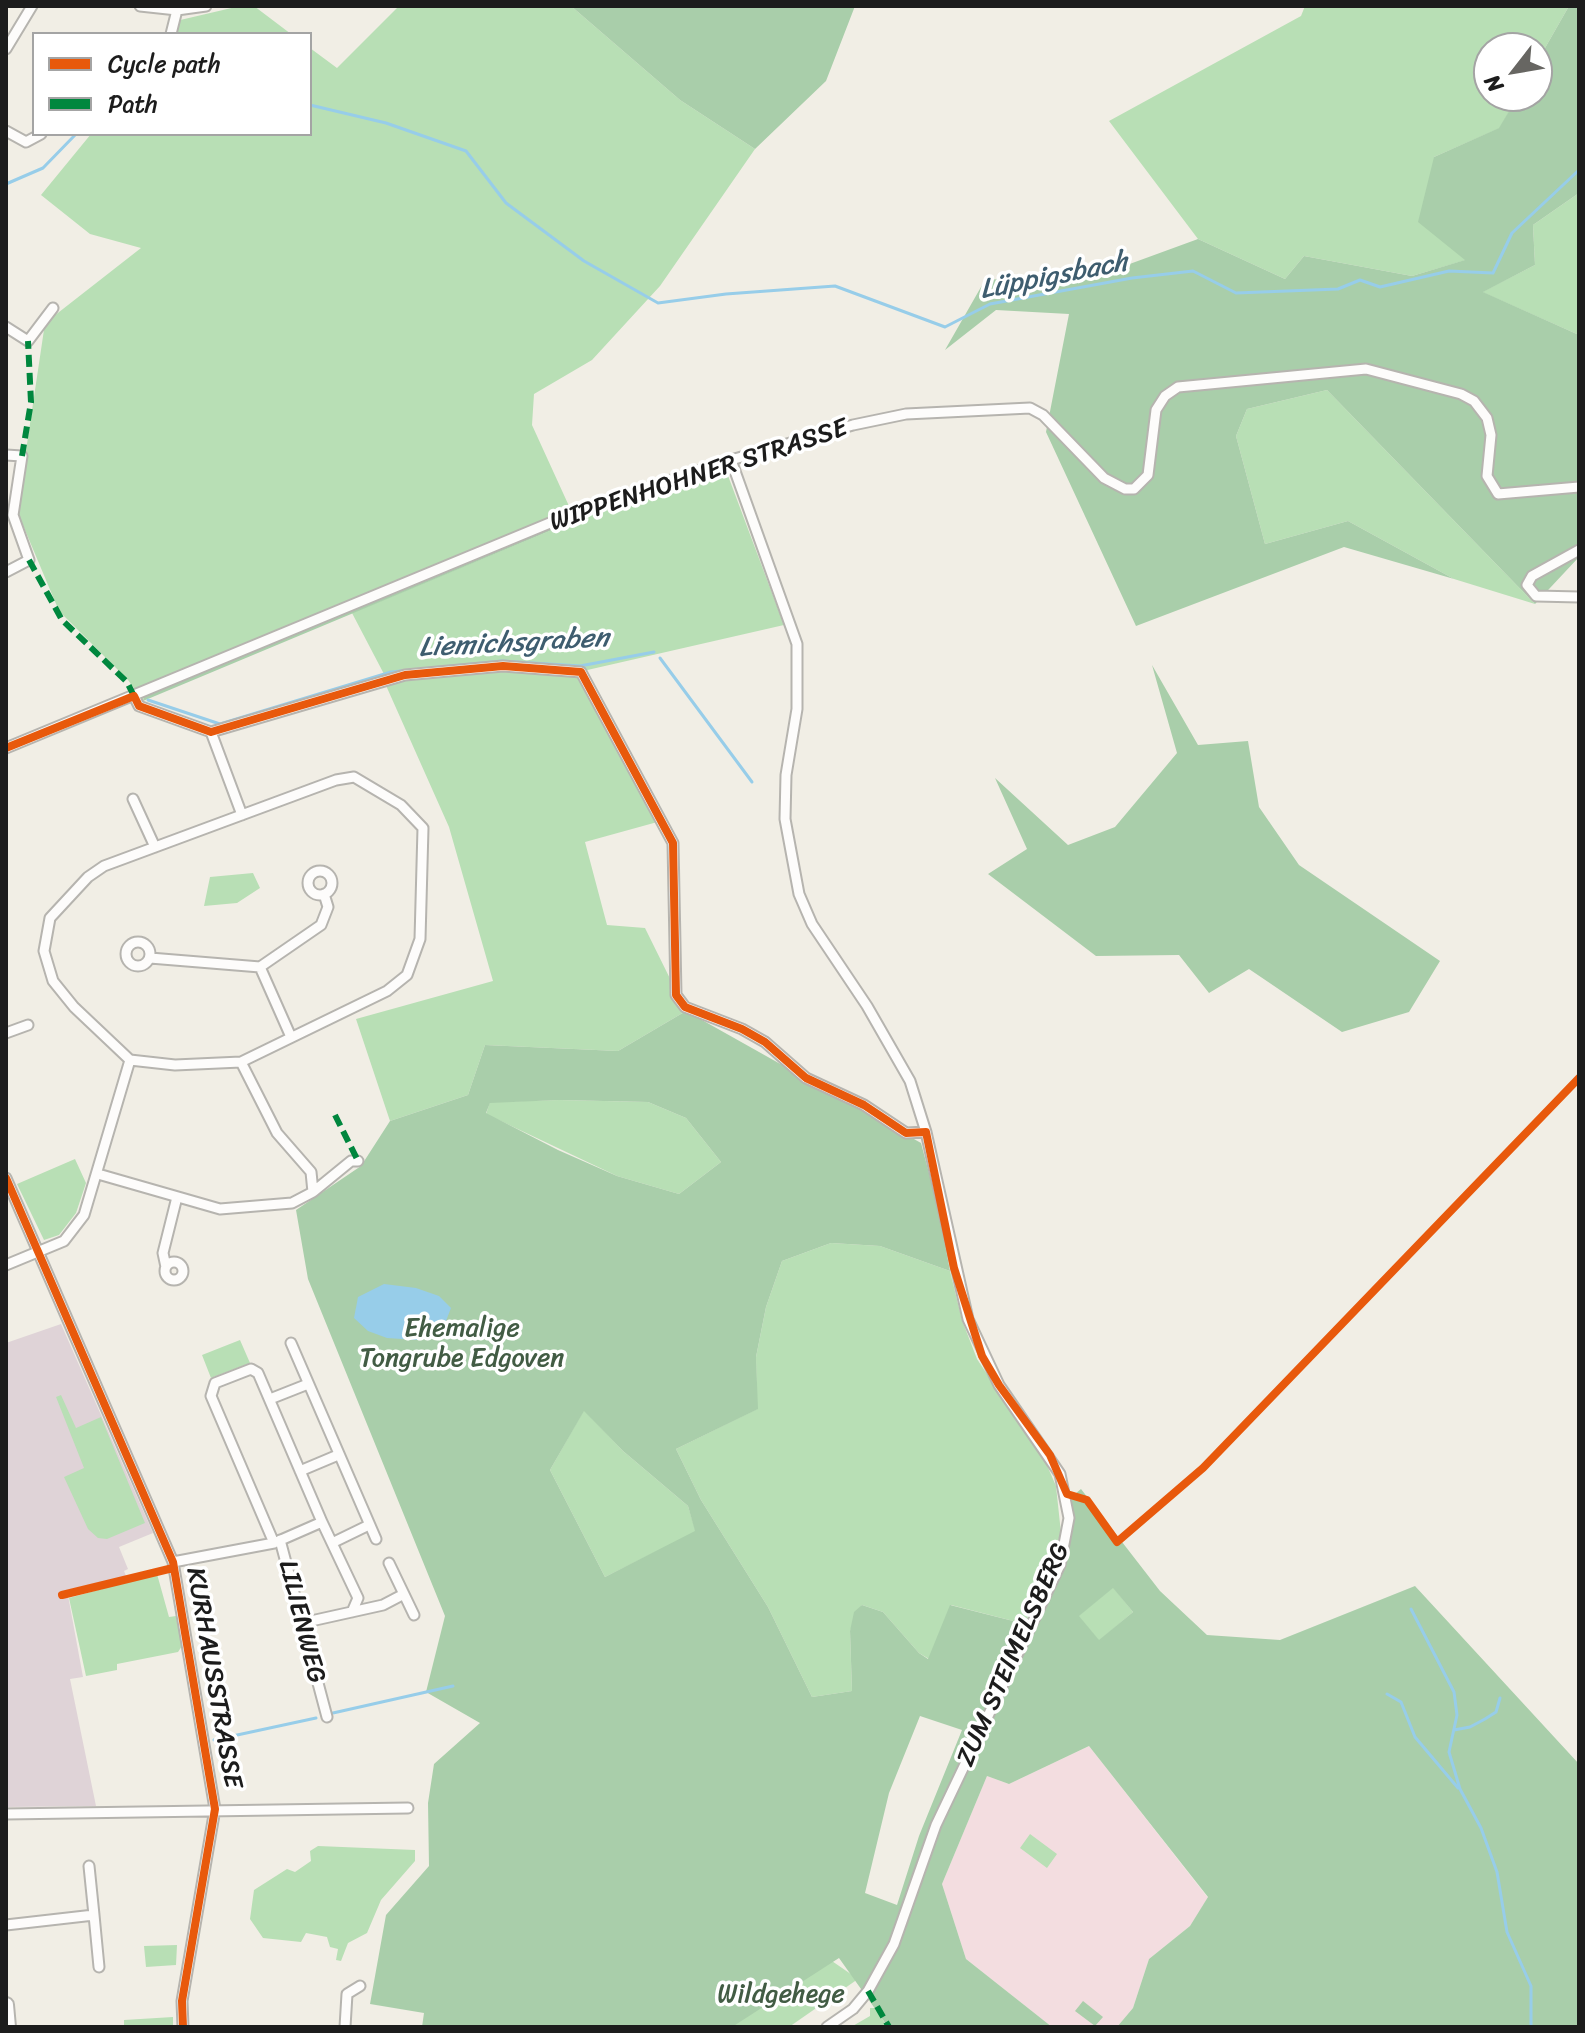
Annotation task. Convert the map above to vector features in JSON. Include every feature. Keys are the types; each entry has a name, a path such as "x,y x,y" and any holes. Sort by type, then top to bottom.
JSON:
{"main road":[{"path":"6,2005 8,2027"}],"street":[{"path":"6,49 32,6"},
{"path":"140,6 177,10 206,6"},
{"path":"172,32 177,10"},
{"path":"6,131 26,142 37,136"},
{"path":"6,327 28,341 53,308"},
{"name":"WIPPENHOHNER STRASSE","path":"6,748 574,513 731,460 888,418 925,412 1021,407 1043,415 1104,478 1125,489 1134,489 1148,475 1156,410 1165,396 1178,387 1366,369 1449,390 1474,401 1487,418 1491,435 1487,476 1498,494 1579,487"},
{"path":"6,455 22,456 13,515 29,560 6,572"},
{"name":"ZUM STEIMELSBERG","path":"731,460 797,644 797,709 786,775 785,819 799,894 812,924 867,1006 910,1081 926,1132 968,1319 999,1385 1060,1474 1067,1494 1068,1541 1050,1587 936,1825 894,1944 872,1986 853,2009 827,2027"},
{"path":"1579,550 1532,576 1527,585 1536,596 1579,597"},
{"path":"134,696 139,706 211,732 393,677 503,666 581,672 673,843 676,995 685,1007 742,1029 765,1042 806,1078 864,1105 906,1133 926,1132"},
{"path":"211,732 242,815"},
{"path":"354,777 401,805 423,828 420,939 407,975 387,991 241,1062 175,1065 130,1060 74,1007 53,981 44,951 50,918 88,877 104,866 242,815 336,780 354,777"},
{"path":"133,799 155,847"},
{"path":"150,958 260,967 321,925 328,907 324,894"},
{"path":"260,967 291,1037"},
{"path":"6,1033 28,1025"},
{"path":"6,1265 64,1241 84,1215 130,1060"},
{"path":"241,1062 277,1133 311,1172 313,1192"},
{"path":"98,1174 236,1210 292,1203 313,1192 351,1161 358,1161"},
{"name":"KURHAUSSTRASSE","path":"6,1178 173,1562 215,1809 182,2001 183,2027"},
{"path":"177,1197 163,1253 166,1267 174,1262 181,1267 183,1273 178,1282"},
{"path":"291,1343 376,1539"},
{"path":"322,1522 277,1542 211,1396 215,1383 251,1369 258,1373 358,1598 352,1612"},
{"path":"270,1399 308,1384"},
{"path":"300,1471 338,1455"},
{"path":"332,1543 369,1525"},
{"name":"LILIENWEG","path":"173,1562 277,1542 326,1714"},
{"path":"389,1563 414,1615"},
{"path":"302,1623 383,1605 404,1594"},
{"path":"6,1814 408,1808"},
{"path":"89,1866 99,1967"},
{"path":"6,1925 94,1915"},
{"path":"345,2027 347,1994 360,1986"}],"shaded area":[{"path":"61,1324 153,1533 119,1547 128,1569 124,1571 126,1576 67,1590 83,1677 70,1679 96,1806 6,1807 6,1343"},
{"path":"1089,1746 1208,1898 1190,1926 1149,1959 1133,2008 1117,2027 1052,2027 966,1959 942,1884 987,1776 1009,1784"}],"green space":[{"path":"240,6 254,6 288,32 169,32 176,21"},
{"path":"399,6 571,6 680,100 755,149 660,286 592,360 534,394 532,425 574,517 144,696 143,701 128,680 59,611 17,511 45,323 141,248 90,234 41,195 89,136 312,136 312,49 337,68"},
{"path":"571,6 855,6 826,81 755,149 680,100"},
{"path":"1305,6 1569,6 1553,34 1473,32 1473,112 1509,112 1500,128 1434,157 1466,260 1412,276 1304,256 1285,279 1198,239 1109,121 1301,16"},
{"path":"1569,6 1579,6 1579,193 1533,225 1535,265 1483,292 1579,335 1579,557 1535,604 1327,390 1247,409 1236,436 1265,544 1348,521 1454,579 1344,547 1136,626 1046,432 1069,314 996,310 945,350 985,280 1105,273 1198,239 1285,279 1304,256 1412,276 1465,260 1418,222 1434,157 1499,128 1508,112 1553,112 1553,34"},
{"path":"1579,193 1579,335 1482,292 1535,265 1533,225"},
{"path":"1327,390 1535,604 1454,579 1348,521 1265,544 1236,436 1247,409"},
{"path":"727,473 784,625 583,671 661,821 585,842 607,925 645,928 686,1011 618,1051 485,1045 468,1095 390,1121 356,1019 493,981 449,827 384,681 385,676 352,613 576,520"},
{"path":"716,476 576,520 143,701 144,696 574,517"},
{"path":"1152,665 1198,745 1248,741 1259,807 1299,865 1440,961 1409,1012 1342,1032 1249,969 1209,993 1179,955 1096,956 988,874 1027,849 995,778 1068,845 1115,827 1177,753"},
{"path":"253,873 260,888 237,903 204,906 210,877"},
{"name":"Ehemalige Tongrube Edgoven","path":"686,1011 921,1143 938,1207 950,1271 880,1246 831,1243 782,1261 766,1307 756,1357 758,1409 676,1449 701,1500 768,1607 812,1697 852,1691 850,1631 854,1612 862,1605 883,1612 928,1659 950,1605 1025,1624 1055,1555 1069,1499 1081,1489 1160,1591 1207,1635 1280,1640 1415,1586 1579,1764 1579,2027 1117,2027 1133,2008 1149,1959 1190,1926 1208,1897 1089,1746 1009,1784 987,1776 942,1884 966,1959 1052,2027 888,2027 839,1958 732,2027 422,2027 424,2013 370,2004 386,1915 429,1866 428,1803 434,1764 480,1723 426,1692 445,1616 308,1279 296,1210 361,1166 390,1121 468,1095 485,1045 618,1051","holes":["559,1100 648,1102 686,1118 721,1162 679,1194 617,1176 558,1150 486,1113 490,1103","584,1411 623,1451 688,1506 695,1531 605,1577 550,1470","1113,1588 1133,1612 1099,1640 1079,1616","920,1716 962,1730 919,1836 897,1905 865,1893 889,1793"]},
{"path":"490,1102 648,1102 686,1118 721,1162 679,1194 617,1176 486,1114"},
{"path":"75,1159 86,1183 76,1213 59,1235 44,1240 17,1184"},
{"path":"831,1243 880,1246 950,1271 962,1320 977,1359 1046,1463 1056,1486 1061,1533 1025,1624 951,1605 929,1659 919,1653 883,1612 862,1605 850,1631 852,1691 812,1697 768,1607 701,1500 676,1449 757,1409 756,1357 766,1307 782,1261"},
{"path":"240,1340 250,1363 211,1378 202,1355"},
{"path":"61,1395 76,1428 101,1417 145,1523 107,1539 98,1538 88,1529 64,1477 84,1468 56,1397"},
{"path":"584,1410 623,1451 688,1506 696,1532 605,1577 550,1470"},
{"path":"157,1574 169,1617 176,1616 182,1646 178,1652 117,1664 117,1670 86,1676 69,1598"},
{"path":"1113,1587 1133,1612 1099,1641 1078,1616"},
{"path":"1030,1834 1057,1854 1047,1868 1020,1848"},
{"path":"318,1846 415,1850 415,1861 381,1900 367,1933 348,1943 341,1961 336,1960 338,1949 330,1947 327,1937 306,1933 301,1942 263,1938 250,1919 254,1890 287,1869 295,1872 311,1861 310,1851"},
{"path":"177,1945 176,1965 146,1967 144,1946"},
{"name":"Wildgehege","path":"829,1959 858,1979 789,2027 644,2027"},
{"path":"1083,2001 1103,2017 1095,2026 1075,2011"},
{"path":"870,2008 876,2008 887,2027 851,2027 870,2016"},
{"path":"173,2017 173,2027 124,2027 124,2020"}],"water":[{"path":"384,1284 416,1288 439,1296 451,1308 444,1326 417,1340 387,1338 368,1331 354,1318 358,1297"}],"waterway":[{"name":"Lüppigsbach","path":"312,105 386,123 466,151 506,203 584,261 658,303 726,294 835,286 945,327 990,304 1132,278 1193,271 1236,293 1338,289 1360,280 1380,287 1449,271 1493,273 1512,233 1579,170"},
{"name":"Lüppigsbach","path":"6,184 43,168 74,136"},
{"name":"Liemichsgraben","path":"148,700 220,724 391,672 502,661 580,666 654,652"},
{"name":"Liemichsgraben","path":"660,658 752,782"},
{"path":"1411,1609 1454,1692 1457,1715 1449,1752 1460,1789 1481,1828 1497,1872 1507,1932 1531,1986 1531,2027"},
{"path":"333,1713 453,1686"},
{"path":"1387,1694 1401,1702 1415,1737 1458,1788"},
{"path":"1454,1730 1470,1727 1496,1712 1500,1698"},
{"path":"214,1740 316,1718"}],"marked path":[{"path":"22,456 31,402 28,341"},
{"path":"29,560 62,620 127,682 134,696"},
{"path":"335,1115 358,1161"},
{"path":"868,1991 889,2027"}],"cycle path":[{"path":"6,748 134,696 139,706 211,732 405,675 503,666 581,672 673,843 676,995 685,1007 742,1029 765,1042 806,1078 864,1105 906,1133 926,1132 954,1268 982,1356 999,1385 1050,1455 1067,1494 1087,1500 1117,1542 1203,1468 1579,1078"},
{"path":"6,1178 173,1562 215,1809 182,2001 183,2027"},
{"path":"62,1595 173,1568"}]}
